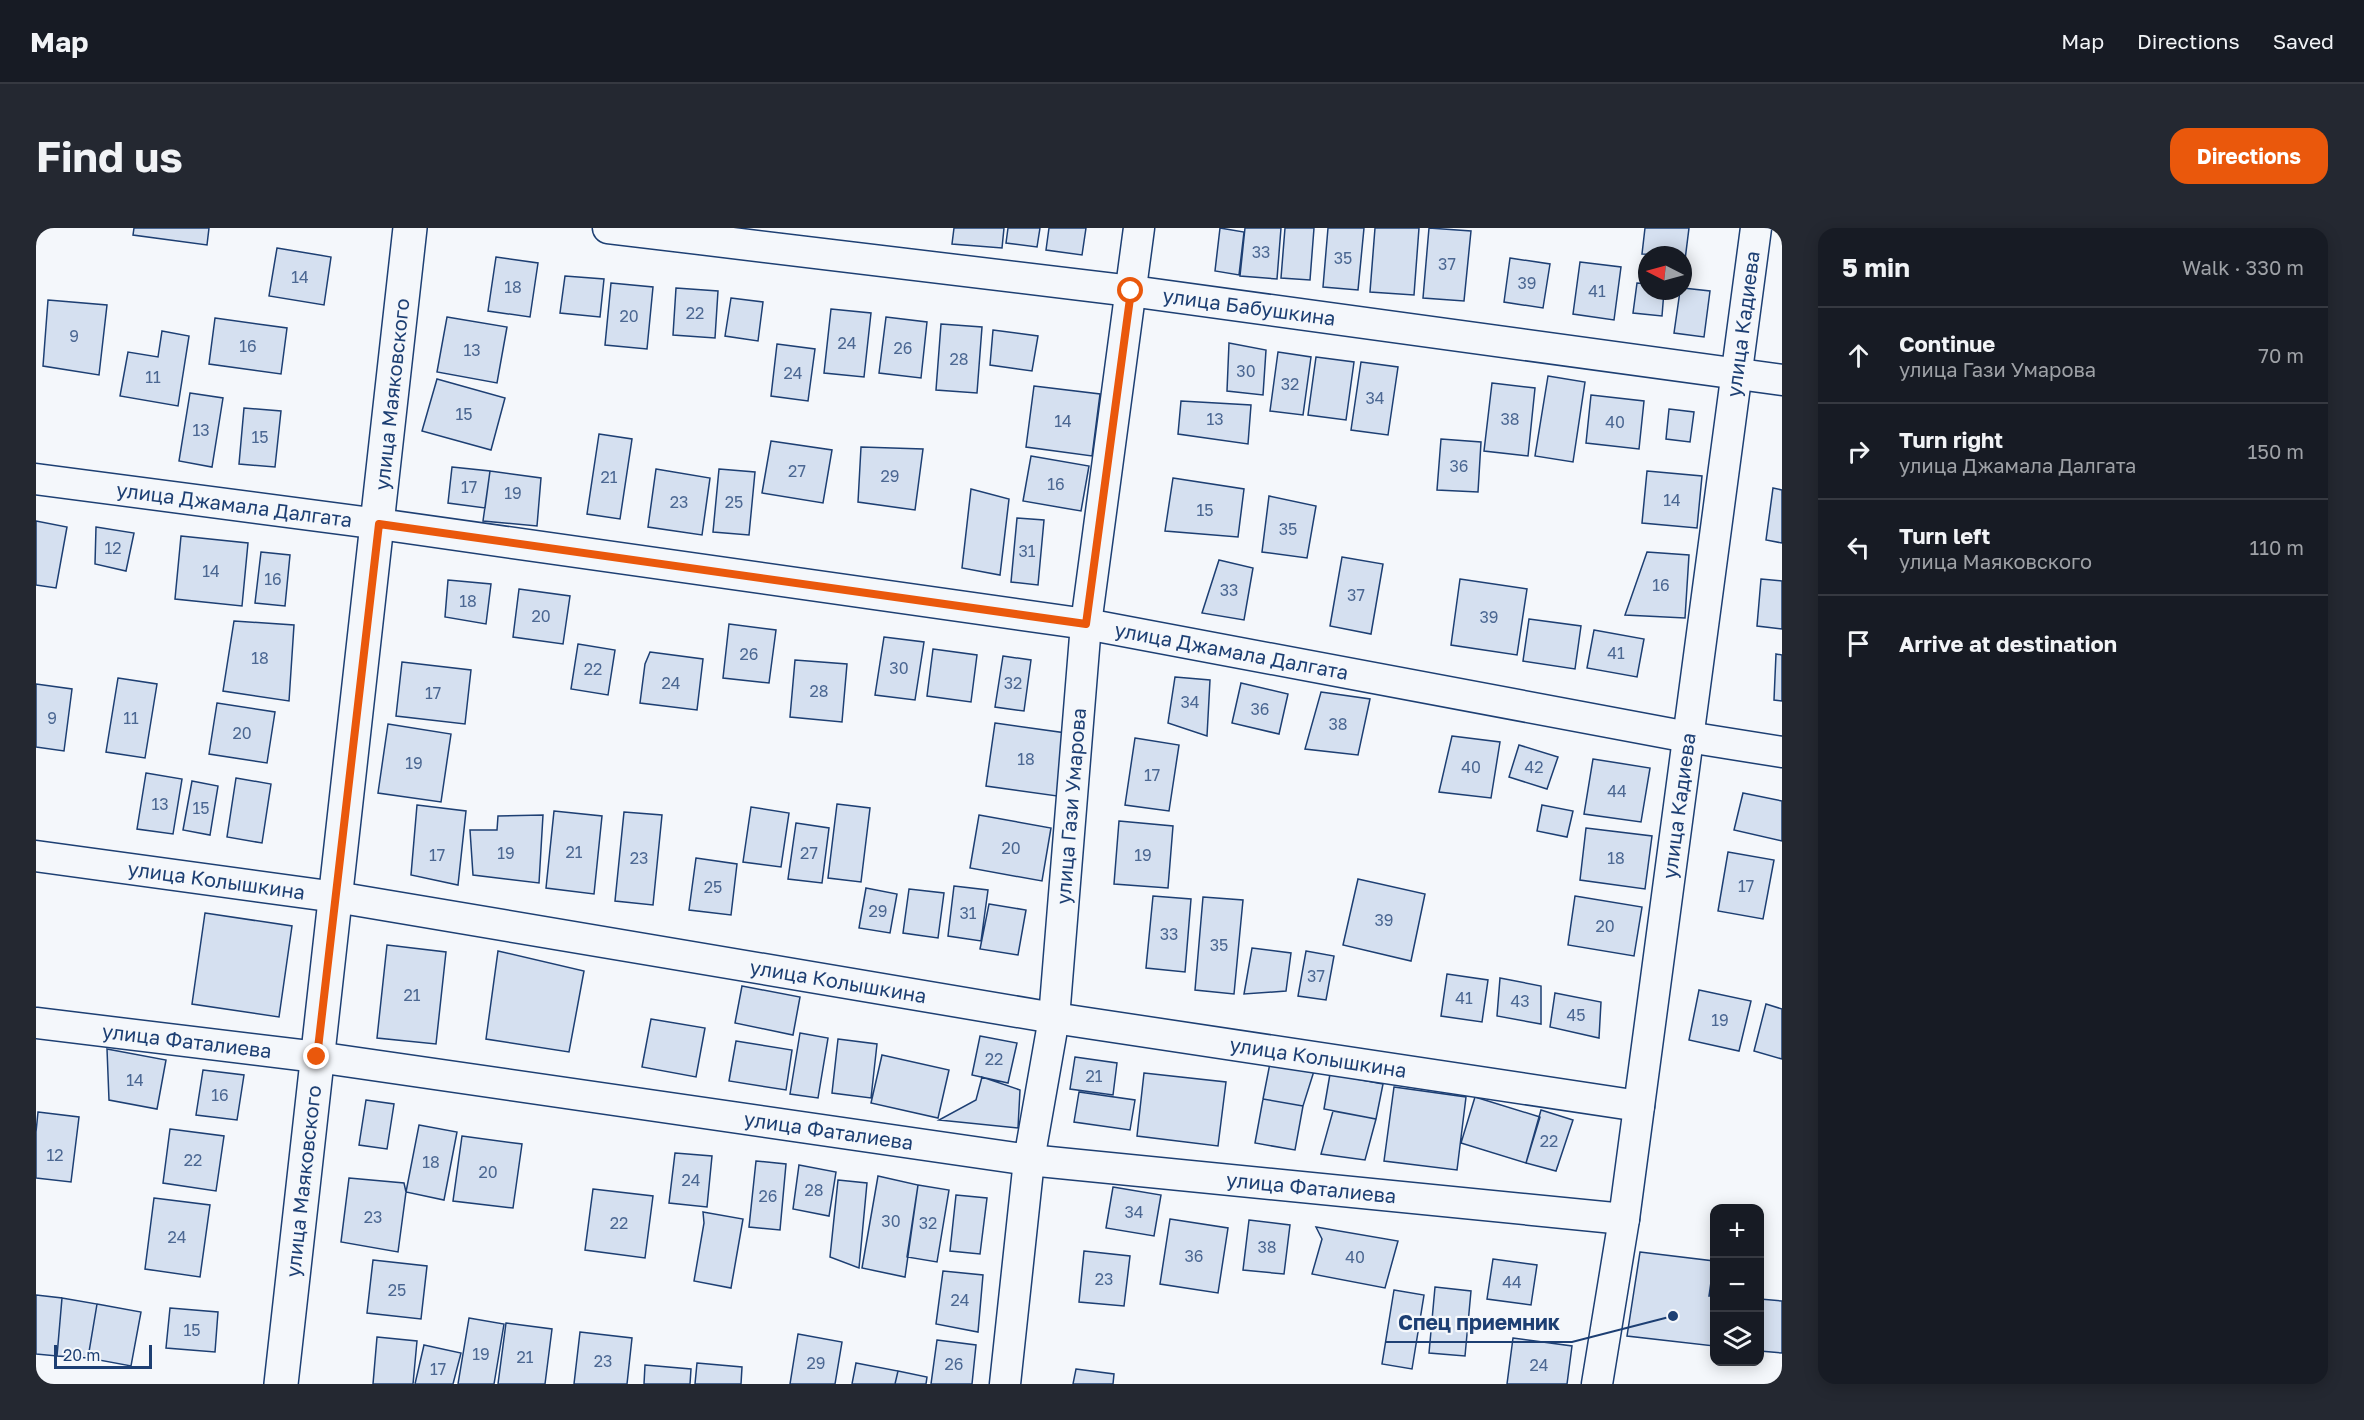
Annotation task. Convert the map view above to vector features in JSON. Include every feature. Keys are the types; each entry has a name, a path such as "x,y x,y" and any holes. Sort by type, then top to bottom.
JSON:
{"street":[{"name":"улица Маяковского","path":"281,1384 379,524 410,228"},
{"name":"улица Бабушкина","path":"608,228 1131,291 1782,380"},
{"name":"улица Гази Умарова","path":"1005,1384 1029,1161 1054,1018 1086,624 1139,228"},
{"name":"улица Кадиева","path":"1597,1384 1624,1219 1756,228"},
{"name":"улица Джамала Далгата","path":"36,479 379,524 1086,624 1688,738 1782,752"},
{"name":"улица Колышкина","path":"36,856 336,897 1054,1018 1639,1106"},
{"name":"улица Фаталиева","path":"36,1023 317,1057 1029,1161 1624,1219"}],"building":[{"path":"134,228 209,228 207,245 133,235"},
{"path":"954,228 1004,228 1002,248 952,244"},
{"path":"1008,228 1040,228 1037,247 1006,243"},
{"path":"1049,228 1086,228 1082,255 1046,250"},
{"path":"1220,228 1244,232 1239,275 1215,271"},
{"path":"1245,228 1281,228 1277,279 1240,276"},
{"path":"1285,228 1314,228 1310,280 1281,278"},
{"path":"1328,228 1364,228 1358,290 1323,287"},
{"path":"1375,228 1419,228 1414,295 1370,292"},
{"path":"1429,228 1471,231 1464,301 1423,298"},
{"path":"1645,228 1689,228 1687,246 1643,246"},
{"path":"277,248 331,257 324,305 269,296"},
{"path":"496,257 538,263 530,317 488,311"},
{"path":"1510,258 1550,264 1543,308 1504,302"},
{"path":"1580,262 1621,267 1614,320 1573,314"},
{"path":"565,276 604,279 600,317 560,313"},
{"path":"611,283 653,287 647,349 605,345"},
{"path":"1637,283 1638,300 1663,300 1662,316 1633,313"},
{"path":"676,288 718,291 715,338 673,335"},
{"path":"1692,289 1710,291 1704,337 1674,333 1679,300 1692,300"},
{"path":"731,298 763,302 758,341 725,336"},
{"path":"48,300 107,305 99,375 43,366"},
{"path":"831,309 871,313 864,377 824,373"},
{"path":"447,317 507,327 497,383 437,372"},
{"path":"886,317 927,322 921,378 879,373"},
{"path":"215,318 287,328 281,374 209,364"},
{"path":"941,324 982,327 977,393 936,390"},
{"path":"993,330 1038,336 1032,371 990,365"},
{"path":"162,331 189,336 178,406 120,396 128,352 158,357"},
{"path":"1229,343 1266,350 1263,395 1227,391"},
{"path":"777,344 815,349 808,401 771,396"},
{"path":"1278,352 1311,357 1303,415 1270,411"},
{"path":"1316,357 1354,362 1346,420 1308,415"},
{"path":"1361,362 1398,367 1388,435 1351,430"},
{"path":"1548,376 1585,382 1573,462 1535,456"},
{"path":"437,379 505,398 491,450 422,431"},
{"path":"1492,383 1535,388 1528,456 1484,451"},
{"path":"1034,386 1100,394 1092,456 1026,447"},
{"path":"190,393 223,398 212,467 179,461"},
{"path":"1591,395 1644,401 1639,449 1586,443"},
{"path":"1181,401 1251,405 1248,444 1178,434"},
{"path":"244,408 281,411 275,467 239,464"},
{"path":"1669,409 1694,412 1690,442 1666,439"},
{"path":"599,434 632,439 620,519 587,514"},
{"path":"1441,439 1481,442 1478,492 1437,490"},
{"path":"771,441 832,450 823,503 762,493"},
{"path":"861,447 923,449 915,510 858,502"},
{"path":"1031,456 1089,466 1081,511 1023,501"},
{"path":"452,467 490,471 485,508 448,503"},
{"path":"656,469 710,478 702,535 648,527"},
{"path":"719,469 755,472 749,535 713,532"},
{"path":"490,471 541,478 537,526 483,521"},
{"path":"1647,471 1702,476 1697,528 1642,523"},
{"path":"1173,478 1244,489 1238,537 1165,531"},
{"path":"1773,488 1782,490 1782,543 1766,540"},
{"path":"971,489 1009,499 1000,575 962,568"},
{"path":"1269,496 1316,506 1307,558 1262,552"},
{"path":"1017,518 1044,520 1038,585 1011,582"},
{"path":"36,521 67,527 56,588 36,585"},
{"path":"96,527 134,533 126,571 95,564"},
{"path":"181,536 248,543 242,606 175,599"},
{"path":"261,552 290,555 285,606 255,603"},
{"path":"1647,552 1689,555 1685,618 1625,615"},
{"path":"1342,557 1383,564 1371,634 1330,626"},
{"path":"1219,560 1253,568 1244,620 1202,613"},
{"path":"1460,579 1527,589 1517,655 1451,645"},
{"path":"1761,579 1782,581 1782,629 1757,626"},
{"path":"448,580 491,584 486,624 445,617"},
{"path":"519,589 570,596 563,644 513,637"},
{"path":"1529,619 1581,626 1575,669 1523,661"},
{"path":"234,621 294,625 289,701 223,691"},
{"path":"729,624 776,630 769,683 723,678"},
{"path":"1594,630 1644,639 1637,677 1587,668"},
{"path":"884,637 924,642 915,700 875,695"},
{"path":"578,644 615,650 608,695 571,689"},
{"path":"933,649 977,655 971,702 927,696"},
{"path":"650,652 703,659 697,710 640,703 645,664"},
{"path":"1776,654 1782,655 1782,701 1774,700"},
{"path":"1003,656 1031,660 1024,711 995,707"},
{"path":"795,660 847,664 842,722 790,717"},
{"path":"402,662 471,670 465,724 396,716"},
{"path":"1175,677 1210,680 1207,736 1168,723"},
{"path":"118,678 157,684 145,758 106,752"},
{"path":"1241,683 1288,694 1279,734 1232,723"},
{"path":"36,684 72,689 64,751 36,747"},
{"path":"1321,692 1370,699 1358,755 1305,749"},
{"path":"217,703 275,712 267,763 209,754"},
{"path":"995,723 1066,733 1057,796 986,786"},
{"path":"388,724 451,734 441,802 378,793"},
{"path":"1452,736 1500,742 1491,798 1439,792"},
{"path":"1135,738 1179,745 1169,811 1125,805"},
{"path":"1519,745 1558,757 1547,789 1509,777"},
{"path":"1593,759 1650,768 1641,822 1584,814"},
{"path":"146,773 182,779 173,834 137,829"},
{"path":"236,778 271,784 262,843 227,837"},
{"path":"192,781 218,786 210,835 183,830"},
{"path":"1743,793 1782,801 1782,841 1734,830"},
{"path":"837,804 870,808 861,882 828,878"},
{"path":"417,805 466,811 458,885 411,875"},
{"path":"1542,805 1573,811 1567,837 1537,831"},
{"path":"751,807 789,813 781,867 743,862"},
{"path":"554,811 602,816 594,894 546,888"},
{"path":"624,812 662,815 653,905 615,901"},
{"path":"543,815 539,883 473,875 470,830 497,830 498,816"},
{"path":"979,815 1051,828 1042,881 970,868"},
{"path":"1119,821 1173,826 1168,888 1114,884"},
{"path":"796,823 829,828 822,883 788,879"},
{"path":"1586,828 1652,836 1645,889 1580,880"},
{"path":"1728,852 1774,860 1763,919 1718,911"},
{"path":"696,858 737,864 731,915 689,910"},
{"path":"1358,879 1425,894 1411,961 1343,945"},
{"path":"954,886 988,890 981,941 948,936"},
{"path":"866,888 897,894 890,933 859,928"},
{"path":"909,889 944,893 938,938 903,933"},
{"path":"1153,896 1191,899 1185,972 1146,968"},
{"path":"1575,896 1642,907 1634,956 1568,945"},
{"path":"1203,897 1243,900 1234,994 1195,990"},
{"path":"989,904 1026,910 1018,955 980,949"},
{"path":"205,913 292,926 279,1017 192,1004"},
{"path":"387,945 446,952 436,1044 377,1038"},
{"path":"1252,948 1291,953 1286,991 1244,994"},
{"path":"498,951 584,971 569,1052 486,1039"},
{"path":"1306,951 1334,956 1326,1000 1298,996"},
{"path":"1447,974 1488,980 1482,1022 1441,1016"},
{"path":"1500,978 1541,986 1541,1024 1497,1016"},
{"path":"742,986 800,997 793,1035 735,1023"},
{"path":"1699,990 1751,1001 1739,1051 1689,1040"},
{"path":"1555,993 1601,1002 1599,1038 1550,1027"},
{"path":"1766,1004 1782,1009 1782,1059 1754,1051"},
{"path":"651,1019 705,1028 696,1077 642,1067"},
{"path":"800,1033 828,1038 818,1098 790,1094"},
{"path":"980,1036 1017,1043 1008,1083 972,1075"},
{"path":"838,1039 877,1044 871,1098 832,1093"},
{"path":"736,1041 792,1050 786,1090 729,1081"},
{"path":"107,1049 166,1060 157,1109 109,1100"},
{"path":"882,1055 949,1070 938,1118 871,1103"},
{"path":"1075,1057 1117,1063 1113,1095 1070,1089"},
{"path":"1270,1063 1314,1071 1303,1106 1263,1099"},
{"path":"203,1070 244,1075 237,1120 196,1115"},
{"path":"1144,1073 1226,1082 1218,1146 1137,1136"},
{"path":"1330,1074 1383,1084 1376,1119 1324,1109"},
{"path":"982,1077 1020,1090 1018,1128 939,1120 976,1100"},
{"path":"1394,1087 1466,1097 1457,1170 1384,1161"},
{"path":"1079,1092 1135,1100 1130,1130 1074,1122"},
{"path":"1475,1097 1540,1117 1526,1163 1461,1143"},
{"path":"1263,1099 1303,1106 1295,1150 1255,1143"},
{"path":"366,1100 394,1104 387,1149 359,1145"},
{"path":"1541,1110 1573,1120 1556,1171 1526,1163"},
{"path":"1333,1111 1376,1119 1365,1160 1321,1154"},
{"path":"38,1112 79,1117 71,1182 36,1178"},
{"path":"419,1125 457,1132 444,1200 406,1192"},
{"path":"170,1129 224,1136 216,1191 163,1183"},
{"path":"462,1136 522,1144 513,1208 453,1201"},
{"path":"675,1153 712,1156 707,1207 669,1203"},
{"path":"756,1161 786,1164 780,1230 749,1227"},
{"path":"799,1165 836,1172 829,1216 793,1209"},
{"path":"878,1176 918,1185 905,1277 862,1268"},
{"path":"349,1178 404,1183 406,1192 398,1252 341,1242"},
{"path":"838,1180 867,1183 859,1268 830,1257"},
{"path":"918,1185 949,1190 937,1262 907,1257"},
{"path":"1113,1187 1161,1195 1154,1236 1106,1228"},
{"path":"593,1189 653,1196 645,1258 585,1250"},
{"path":"956,1195 987,1198 980,1254 950,1251"},
{"path":"154,1198 210,1205 200,1277 145,1269"},
{"path":"703,1212 743,1219 731,1288 694,1281 704,1223"},
{"path":"1170,1219 1228,1228 1218,1293 1160,1284"},
{"path":"1249,1220 1290,1225 1284,1274 1243,1270"},
{"path":"1316,1227 1398,1241 1385,1288 1312,1274 1322,1239"},
{"path":"1084,1251 1130,1256 1124,1306 1079,1302"},
{"path":"1640,1252 1710,1261 1710,1346 1627,1336"},
{"path":"1493,1259 1537,1265 1531,1305 1487,1299"},
{"path":"373,1260 427,1266 421,1319 367,1313"},
{"path":"943,1271 983,1275 978,1332 936,1324"},
{"path":"1435,1287 1471,1291 1465,1356 1429,1353"},
{"path":"1394,1290 1424,1295 1412,1369 1382,1364"},
{"path":"36,1295 62,1298 57,1356 36,1354"},
{"path":"62,1298 97,1304 88,1358 57,1356"},
{"path":"1764,1299 1782,1301 1782,1353 1764,1351"},
{"path":"97,1304 141,1312 131,1366 88,1358"},
{"path":"170,1308 218,1312 215,1352 166,1348"},
{"path":"469,1318 504,1324 494,1384 458,1384"},
{"path":"506,1323 552,1329 545,1384 498,1384"},
{"path":"580,1332 632,1338 627,1384 574,1384"},
{"path":"798,1334 842,1342 835,1384 790,1384"},
{"path":"377,1337 417,1341 413,1384 373,1384"},
{"path":"1513,1338 1572,1346 1567,1384 1507,1384"},
{"path":"937,1340 976,1345 972,1384 931,1384"},
{"path":"424,1345 461,1353 453,1384 415,1384"},
{"path":"697,1363 742,1367 741,1384 695,1384"},
{"path":"856,1363 898,1371 895,1384 852,1384"},
{"path":"645,1365 691,1369 690,1384 644,1384"},
{"path":"1076,1369 1114,1374 1113,1384 1073,1384"},
{"path":"898,1371 927,1377 926,1384 895,1384"}],"place":[{"name":"Спец приемник","path":"1673,1316"}],"route":[{"path":"317,1057 379,524 1086,624 1131,291"}]}
